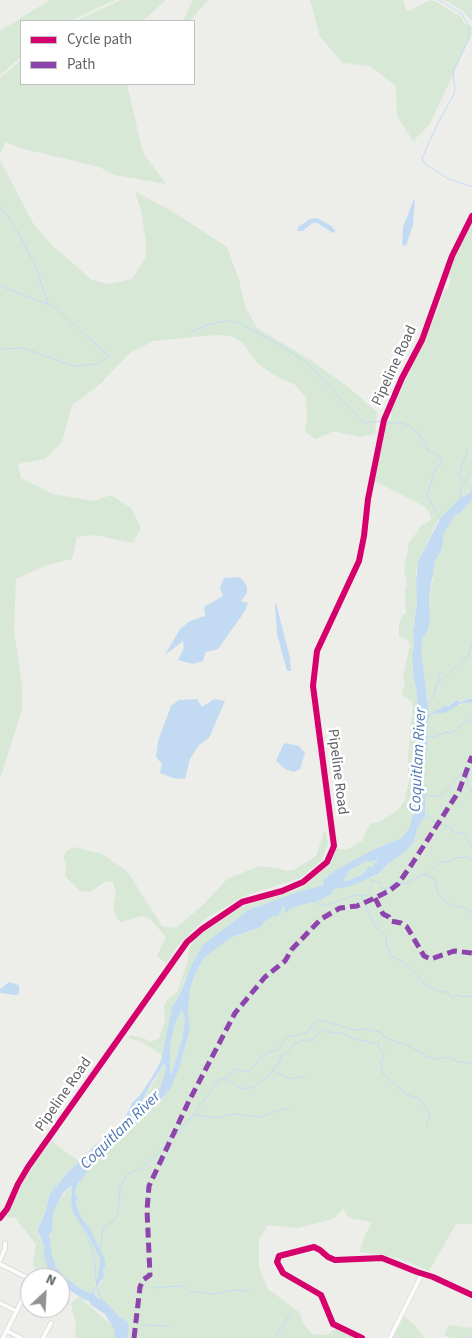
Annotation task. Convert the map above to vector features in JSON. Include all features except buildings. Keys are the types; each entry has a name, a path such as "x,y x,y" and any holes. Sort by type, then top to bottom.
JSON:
{"street":[{"name":"Pipeline Road","path":"0,1218 7,1209 28,1167 187,942 202,928 242,902 282,891 303,882 327,862 334,846 313,686 317,651 359,561 368,498 384,420 402,378 422,340 452,256 472,216"},
{"path":"0,1260 5,1249 5,1243"},
{"path":"362,1338 333,1324 320,1293 287,1277 277,1261 281,1255 313,1247 318,1248 332,1259 379,1257 434,1277 472,1295"},
{"path":"0,1264 20,1273"},
{"path":"390,1338 422,1274"},
{"path":"0,1303 16,1311"},
{"path":"3,1338 20,1303"},
{"path":"43,1338 51,1323"},
{"path":"7,1331 21,1338"}],"green space":[{"path":"50,0 115,0 74,20 20,20 20,58 0,75 0,31"},
{"path":"121,0 166,0 144,20 78,20"},
{"path":"193,0 208,0 191,20 183,20"},
{"path":"310,0 403,0 406,9 409,11 430,0 437,2 458,15 464,23 472,27 472,33 430,124 413,141 397,116 396,86 370,66 343,63 320,37"},
{"path":"444,0 472,0 472,21 463,11"},
{"path":"20,61 20,85 127,85 143,153 166,184 115,175 99,167 20,148 6,142 0,154 0,78"},
{"path":"0,160 34,225 53,246 92,280 109,284 132,279 146,257 146,242 141,211 135,191 173,212 227,247 239,280 245,306 257,328 312,361 347,386 377,412 375,434 359,437 334,431 316,439 305,432 307,417 306,397 294,384 274,375 256,362 243,343 231,336 217,335 153,341 130,353 96,388 72,405 62,442 45,459 18,464 21,478 52,494 93,501 111,495 131,508 141,528 133,543 95,535 77,537 72,559 47,565 16,579 14,631 22,686 22,710 0,779"},
{"path":"472,221 472,486 470,493 458,500 445,517 438,520 418,562 416,571 417,604 415,625 413,627 414,647 412,654 417,694 418,764 415,808 411,827 401,838 372,850 336,870 321,886 258,906 236,919 216,935 191,966 180,994 174,1003 162,1055 141,1042 128,1038 130,1035 151,1042 159,1038 165,1021 164,1006 167,1000 178,990 187,963 189,949 194,939 241,907 297,890 307,884 331,862 336,849 348,849 362,841 370,824 380,822 398,810 405,800 411,777 408,772 408,756 413,707 412,701 402,695 405,684 403,677 410,645 408,640 399,636 401,617 406,613 405,591 407,583 404,568 409,543 422,525 430,521 431,516 425,507 375,481 386,420 391,419 392,409 436,314 445,289 447,290 451,279 448,277 454,258"},
{"path":"472,500 472,698 455,702 429,715 421,648 423,638 428,630 430,615 429,597 435,561 442,549 444,533 455,515 459,514"},
{"path":"472,702 472,1224 456,1224 429,1271 398,1258 360,1252 364,1237 372,1222 349,1218 343,1209 333,1219 297,1228 268,1225 259,1239 259,1268 268,1289 299,1312 304,1324 312,1334 327,1335 336,1329 355,1338 127,1338 129,1332 125,1321 93,1293 102,1282 99,1247 79,1212 75,1193 77,1185 91,1166 99,1160 114,1142 157,1104 171,1088 179,1069 190,1029 188,1012 190,989 195,974 204,958 230,938 251,931 283,907 289,909 311,901 321,900 331,894 333,890 378,875 389,863 413,844 417,829 421,823 425,797 423,778 427,750 428,720 431,715 440,712 445,713 451,708"},
{"path":"324,832 326,833 328,844 321,861 300,878 244,896 206,918 179,944 166,963 157,956 166,937 150,919 142,916 121,922 116,917 113,906 116,894 113,882 103,883 90,892 80,891 65,876 66,865 63,857 67,851 74,847 102,854 127,871 162,926 176,928 204,904 227,879 259,866 286,871 294,870 316,856"},
{"path":"377,860 373,867 368,867 362,875 343,882 354,867 366,861"},
{"path":"182,1010 185,1019 182,1040 170,1074 170,1045 175,1024"},
{"path":"164,1064 166,1067 161,1086 147,1103 138,1109"},
{"path":"51,1141 79,1161 50,1194 45,1213 37,1228 38,1235 44,1246 44,1258 50,1268 35,1268 33,1264 36,1244 15,1218 6,1217 27,1175"},
{"path":"72,1185 71,1203 73,1213 84,1228 100,1258 98,1278 95,1283 96,1287 91,1293 84,1291 70,1281 70,1268 56,1267 49,1233 52,1230 53,1212 57,1203"},
{"path":"79,1297 115,1328 116,1338 75,1338 76,1325 71,1303"},
{"path":"404,1317 415,1325 424,1338 393,1338"},
{"path":"449,1325 472,1327 472,1338 451,1338 444,1335"}],"water":[{"path":"414,199 413,225 406,246 402,245 403,227"},
{"path":"317,218 330,225 335,232 333,233 317,223 312,223 303,231 297,231 298,227 310,219"},
{"name":"Coquitlam River","path":"472,486 472,500 459,514 455,515 444,533 442,549 435,561 429,597 430,622 423,638 421,649 429,715 444,706 449,706 457,700 460,702 472,698 472,702 460,704 445,713 431,715 428,720 427,750 423,778 425,816 417,829 414,842 378,874 351,886 333,890 331,894 321,900 297,906 290,909 287,913 284,911 285,907 283,907 278,916 273,916 264,921 263,925 258,928 230,938 204,958 195,974 190,989 188,1012 190,1029 179,1069 171,1088 154,1107 114,1142 99,1160 91,1166 77,1185 75,1194 78,1198 76,1202 79,1212 89,1227 105,1260 104,1276 93,1293 128,1322 129,1332 127,1338 115,1338 115,1331 105,1314 91,1305 89,1301 70,1290 70,1281 84,1291 91,1293 96,1287 100,1258 84,1228 73,1213 71,1203 72,1185 63,1193 53,1212 52,1232 49,1234 52,1255 57,1268 48,1268 47,1266 44,1257 44,1246 37,1230 45,1213 50,1194 67,1173 94,1146 119,1127 132,1103 141,1094 154,1074 161,1060 172,1007 203,945 248,910 321,886 324,884 323,880 336,870 372,850 401,838 409,829 415,808 418,764 417,694 412,654 414,647 413,627 415,625 417,604 416,581 418,562 440,519 458,500 470,493","holes":["374,860 378,861 373,864 373,867 368,867 362,875 343,882 350,870 366,861 371,862","182,1010 185,1019 182,1040 170,1074 170,1045 175,1024","164,1064 166,1067 161,1086 147,1103 138,1109"]},
{"path":"240,577 247,586 247,593 241,601 248,603 245,611 218,649 206,652 203,661 193,664 178,660 184,648 183,641 165,655 180,629 190,621 205,616 204,607 223,596 220,587 224,578"},
{"path":"276,603 290,658 291,671 287,671 277,634"},
{"path":"197,699 202,707 214,699 225,701 209,738 199,745 190,759 185,779 173,778 160,773 162,764 156,757 158,741 171,706 179,700"},
{"path":"284,743 299,746 305,753 300,769 294,772 285,769 276,761"},
{"path":"9,982 19,985 19,994 0,993 0,989"}],"waterway":[{"path":"439,0 462,14 469,27 469,39 454,69 454,94 422,158 425,164 447,178 472,187"},
{"path":"0,207 9,217 35,264 48,304"},
{"path":"0,286 53,306 109,356 97,364 73,366 24,348 0,349"},
{"path":"191,332 210,324 227,321 239,323 282,346 308,364 364,423 381,421"},
{"path":"385,423 402,423 409,426 419,434 428,451 433,452 440,458 442,464 438,466 434,473 427,496 441,520"},
{"path":"464,480 460,478 460,470 468,450"},
{"path":"460,501 461,487 472,471"},
{"name":"Coquitlam River","path":"428,704 433,697 437,684 468,656 472,644"},
{"path":"438,682 439,673"},
{"name":"Coquitlam River","path":"428,737 434,737 446,732 452,733 468,720 472,720"},
{"name":"Coquitlam River","path":"425,795 439,796 448,789 465,769 468,773 467,784 471,788 472,793"},
{"name":"Coquitlam River","path":"425,816 429,816 433,821 451,828 453,832 464,834 472,848"},
{"path":"369,877 372,881 380,883 382,888 387,889 395,882 406,884 423,874 427,874 439,862 448,862 464,857 470,858 472,861"},
{"path":"426,875 435,879 438,894 447,903 462,907 472,913"},
{"path":"311,901 325,906 356,895 366,896 372,887"},
{"path":"361,896 375,926 386,936 386,945 392,957 403,962 425,985 441,992 448,992 453,997 458,995 463,997 472,996"},
{"path":"100,1249 103,1228 114,1220 118,1213 120,1188 128,1174 142,1168 177,1134 194,1115 219,1080 227,1078 235,1069 250,1072 262,1056 279,1050 287,1037 307,1033 315,1022 320,1020 353,1030 364,1029 380,1032 393,1041 407,1045 426,1056 436,1059 448,1057 459,1062 472,1063"},
{"path":"226,1079 241,1088 253,1087 267,1077 282,1055 288,1052 294,1044 303,1040 313,1040 323,1029 333,1033 339,1032 357,1040 378,1043 379,1048 384,1053 381,1064 383,1074 406,1094 419,1099 424,1104 430,1113 426,1125"},
{"path":"272,1070 290,1079 306,1076"},
{"path":"194,1115 217,1118 233,1114 260,1117 290,1108"},
{"path":"78,1219 91,1245 95,1263 96,1282"},
{"path":"154,1288 178,1286 184,1287 189,1292 212,1294 236,1290 248,1291"},
{"path":"97,1288 102,1300"},
{"path":"275,1338 290,1313"},
{"path":"141,1325 169,1326"}],"marked path":[{"path":"134,1338 140,1287 143,1280 150,1275 147,1210 149,1186 188,1103 235,1013 265,977 285,961 292,949 321,919 340,908 357,906 375,898 398,884 459,791 472,756"},
{"path":"375,898 383,914 389,917 391,921 401,923 407,927 424,956 431,959 454,951 472,953"}],"cycle path":[{"path":"0,1218 7,1209 28,1167 187,942 202,929 242,902 282,891 303,882 327,862 334,846 313,686 317,651 359,561 368,499 384,420 402,378 422,340 452,256 472,216"},
{"path":"362,1338 333,1324 321,1295 283,1273 277,1262 279,1256 314,1247 335,1260 382,1258 433,1277 472,1295"}]}
